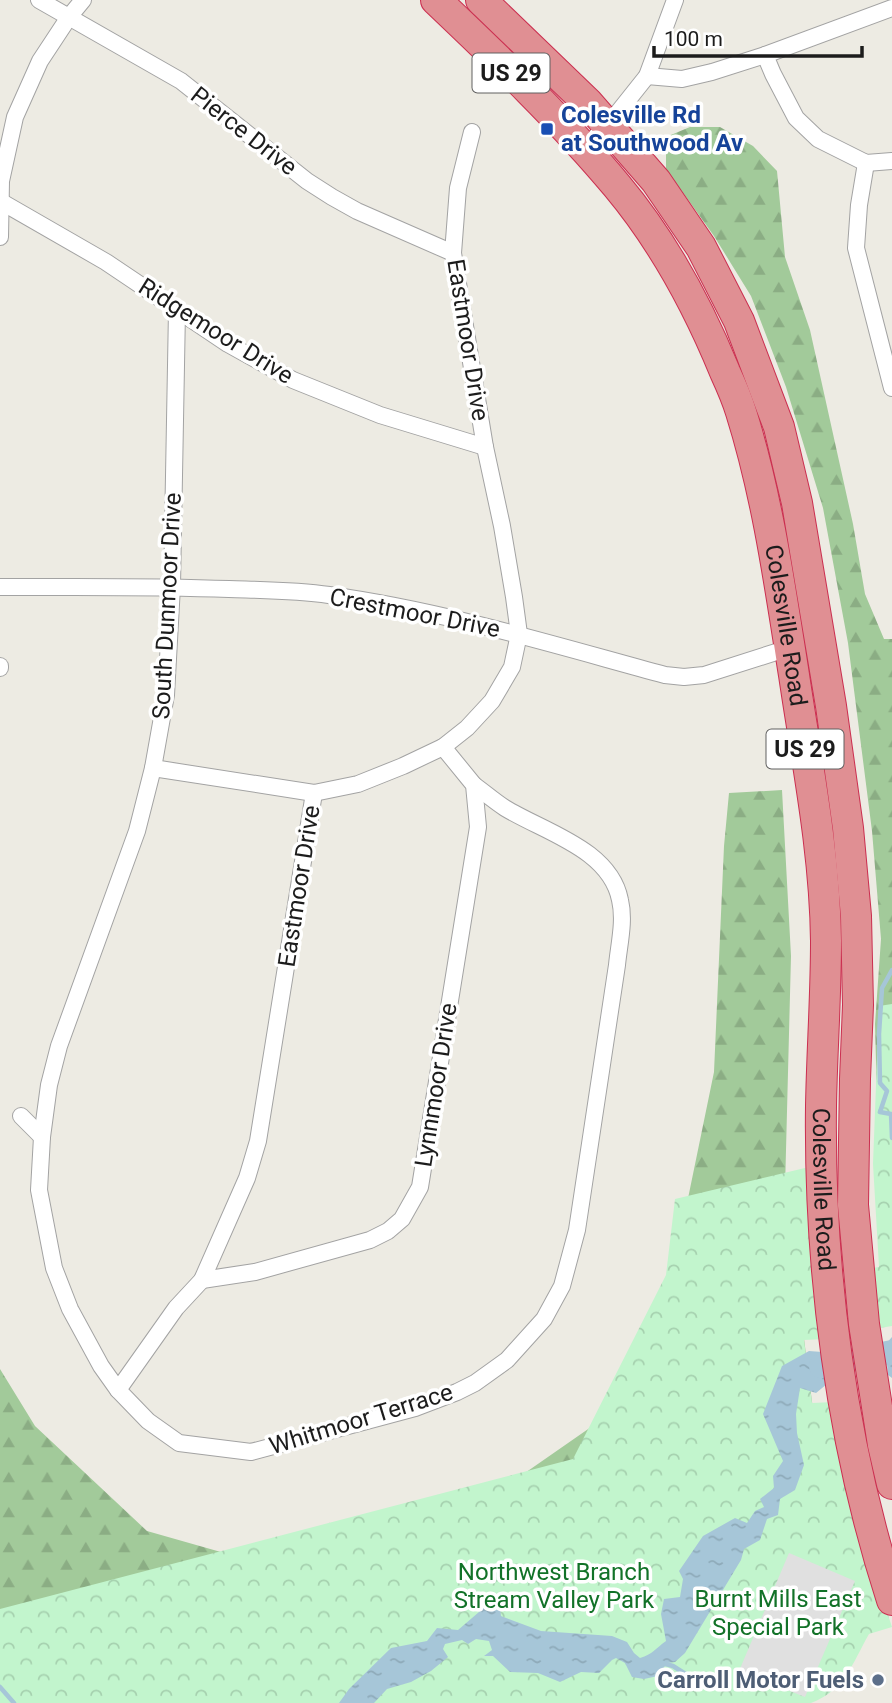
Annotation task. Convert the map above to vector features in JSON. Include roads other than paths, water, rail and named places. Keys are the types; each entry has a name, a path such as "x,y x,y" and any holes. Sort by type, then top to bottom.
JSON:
{"highway":[{"name":"Colesville Road","path":"436,0 584,148 619,188 680,278 709,333 740,410 761,485 819,839 826,937 822,1119 829,1300 864,1507 892,1600"},
{"name":"Colesville Road","path":"481,0 608,124 656,181 701,247 739,321 779,426 797,503 848,828 856,916 858,1005 853,1205 868,1348 892,1484"}],"street":[{"name":"Pierce Drive","path":"39,0 181,81 307,181 332,197 357,211 453,253"},
{"path":"0,237 1,181 15,117 40,61 83,0"},
{"path":"584,148 608,124 647,76 675,0"},
{"path":"647,76 682,79 712,72 892,8"},
{"path":"765,55 796,118 818,139 866,163 892,161"},
{"name":"Eastmoor Drive","path":"118,1390 176,1308 202,1280 247,1178 258,1141 314,793 358,784 443,747 467,728 492,701 512,667 519,635 514,597 485,447 453,253 458,188 472,132"},
{"path":"866,163 856,248 892,388"},
{"name":"Ridgemoor Drive","path":"0,201 106,262 228,344 293,380 380,415 485,447"},
{"name":"South Dunmoor Drive","path":"42,1137 49,1085 59,1046 137,831 153,768 166,695 172,586 177,310"},
{"name":"Crestmoor Drive","path":"0,587 172,586 328,595 429,612 665,675 684,677 705,675 820,640"},
{"path":"443,747 474,785"},
{"path":"153,768 314,793"},
{"name":"Lynnmoor Drive","path":"202,1280 255,1272 370,1240 388,1231 402,1219 420,1187 478,827 474,785"},
{"name":"Whitmoor Terrace","path":"42,1137 39,1190 54,1268 69,1309 101,1366 118,1390 148,1421 179,1443 251,1452 415,1408 475,1383 506,1360 544,1319 562,1286 577,1230 622,923 620,901 614,883 590,854 504,807 474,785"},
{"path":"21,1116 42,1137"}],"water":[{"path":"892,1337 892,1378 888,1375 883,1347"},
{"path":"809,1351 822,1352 827,1384 816,1393 800,1388 796,1414 804,1465 795,1490 780,1499 778,1515 767,1519 760,1540 744,1549 741,1560 685,1653 675,1662 667,1663 658,1676 644,1679 632,1677 625,1663 616,1658 599,1673 581,1672 560,1682 538,1673 510,1672 493,1656 484,1656 492,1650 489,1641 476,1639 468,1644 462,1640 445,1644 443,1649 448,1657 431,1671 411,1682 387,1689 374,1703 339,1703 349,1689 391,1648 427,1641 437,1628 458,1630 486,1606 500,1608 501,1616 541,1631 612,1636 627,1642 640,1658 654,1651 666,1641 661,1614 664,1599 680,1597 683,1579 679,1571 703,1536 735,1518 747,1523 755,1511 764,1507 760,1499 774,1488 773,1476 783,1461 763,1414 782,1366"}],"waterway":[{"path":"892,970 882,988 879,1034 880,1083 887,1091 880,1112 891,1114 892,1138"},
{"path":"821,1366 892,1352"},
{"path":"662,1663 673,1666 692,1678"},
{"path":"0,1687 14,1703"}],"place":[{"name":"Colesville Rd at Southwood Av","path":"547,129"},
{"name":"Carroll Motor Fuels","path":"878,1680"}],"park label":[{"name":"Northwest Branch Stream Valley Park","path":"554,1586"},
{"name":"Burnt Mills East Special Park","path":"778,1613"}]}
